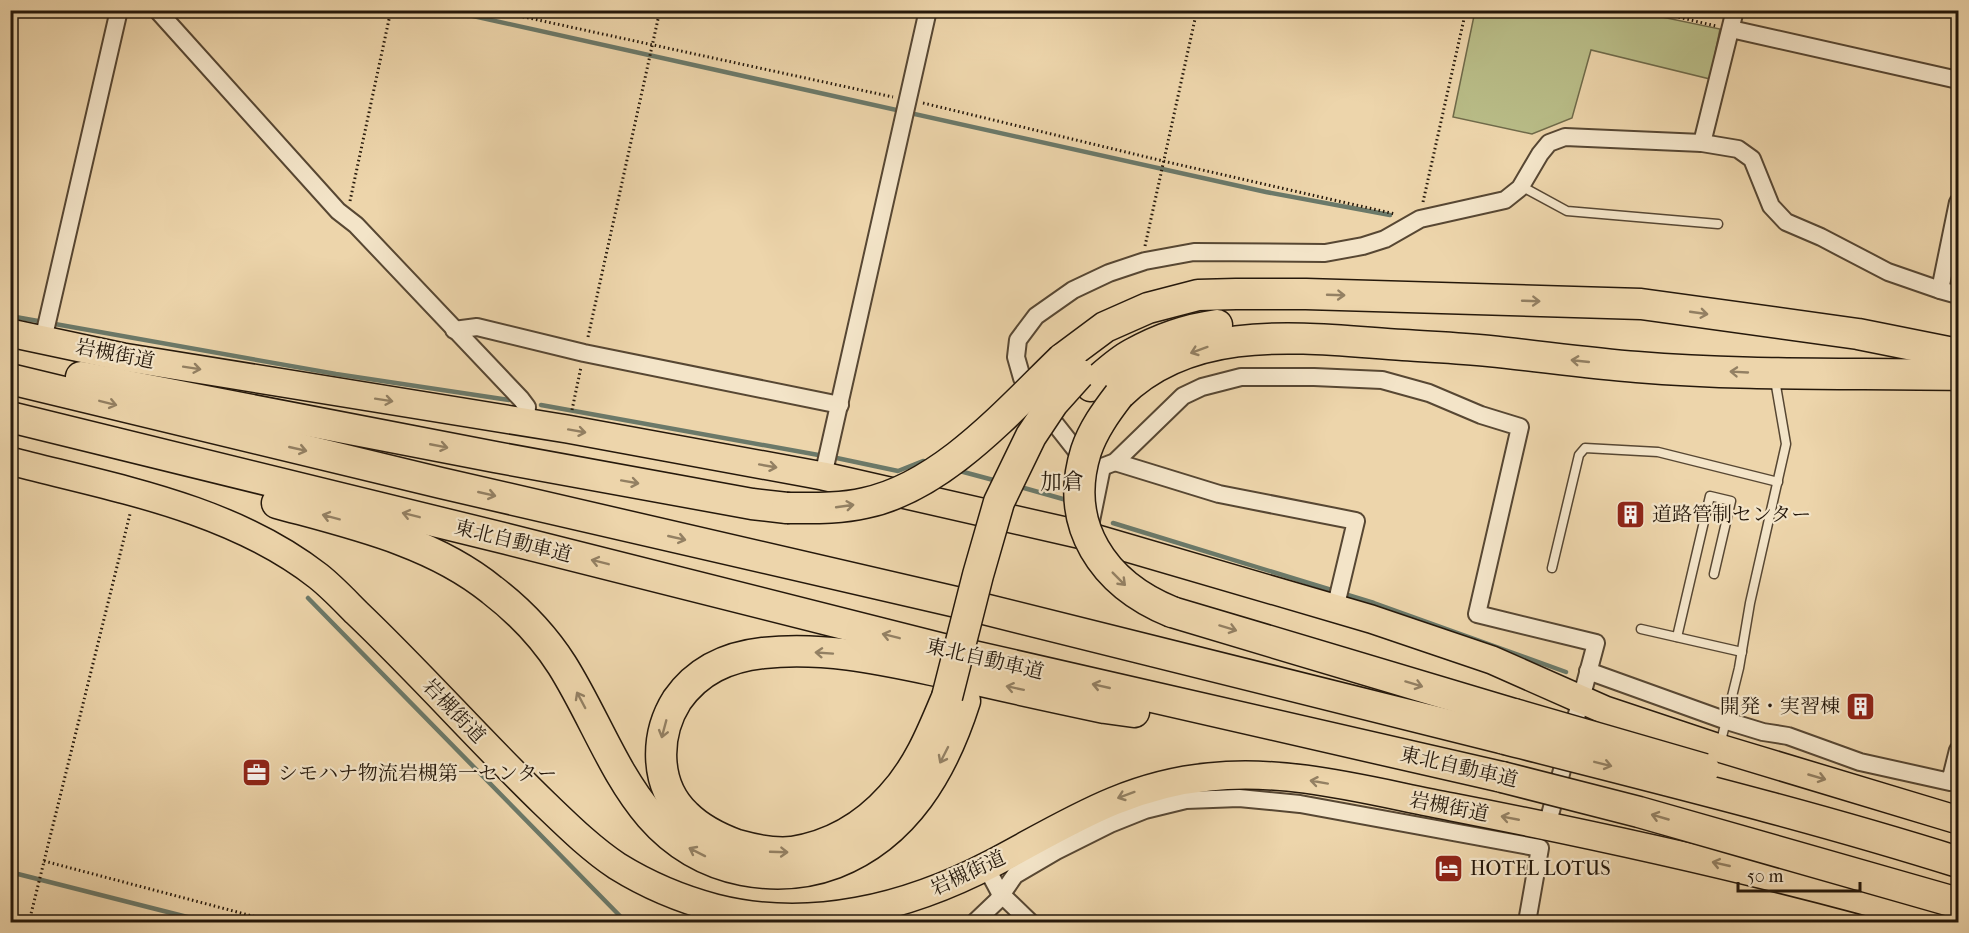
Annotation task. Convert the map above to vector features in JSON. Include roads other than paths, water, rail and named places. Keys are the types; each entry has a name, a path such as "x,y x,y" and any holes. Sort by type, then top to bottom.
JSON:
{"highway":[{"path":"89,435 243,493 403,540 460,568 492,589 519,613 561,664 621,775 642,807 664,831 727,867 756,872 809,871 851,856 887,832 907,812 933,777 954,736 956,699 1030,476 1066,414 1077,373 1105,327 1148,308 1198,295 1318,294 1641,304 1858,334 1959,354"},
{"path":"10,362 507,459 752,504 827,509 866,503 903,490 926,478 974,442 1077,373 1131,354 1164,339 1204,327 1269,318 1330,321 1390,330 1486,351"},
{"name":"岩槻街道","path":"10,333 46,328 123,357 526,423 826,462 1371,619 1492,660 1605,710 1719,748 1959,820"},
{"path":"1858,334 1959,338"},
{"path":"1959,375 1773,373 1638,367 1486,351 1333,339 1269,337 1207,346 1151,369 1128,386 1105,415 1087,449 1080,479 1081,512 1092,546 1102,562 1126,587 1149,602 1172,612 1510,727 1911,828 1959,849"},
{"path":"1860,373 1959,390"},
{"name":"東北自動車道","path":"10,379 441,483 1510,727 1722,794 1959,862"},
{"name":"東北自動車道","path":"10,417 947,650 1502,777 1639,812 1959,903"},
{"name":"岩槻街道","path":"10,461 220,519 267,542 320,577 388,642 520,780 587,843 617,866 651,884 686,899 718,909 790,918 828,917 902,902 986,867 1091,810 1121,797 1146,788 1174,782 1230,775 1311,780 1547,826 1752,871 1940,922"},
{"path":"956,699 932,735 915,769 891,798 858,827 825,844 790,852 757,851 728,841 706,831 684,813 673,798 665,779 660,749 663,732 669,713 686,688 703,672 734,658 762,653 795,651 866,656 1105,708 1322,736"},
{"path":"1752,871 1901,922"}],"street":[{"path":"46,328 119,10"},
{"path":"157,10 338,211 356,225 521,399 527,407 526,423"},
{"path":"826,462 928,10"},
{"path":"1702,143 1735,10"},
{"path":"1731,29 1959,80"},
{"path":"1335,609 1356,521 1219,494 1109,465 1093,465 1075,449 1022,378 1016,357 1018,340 1036,316 1073,290 1109,273 1145,261 1194,252 1325,253 1363,246 1385,238 1420,219 1504,200 1521,186 1549,143 1565,137 1702,143 1738,149 1752,159 1771,206 1786,222 1821,237 1888,272 1940,291 1959,295"},
{"path":"1940,291 1959,202"},
{"path":"454,330 477,327 584,353 840,405"},
{"path":"1088,536 1109,465 1183,396 1202,387 1241,377 1314,376 1382,380 1429,393 1481,415 1520,428 1477,614 1596,643 1547,826"},
{"path":"1588,671 1727,721 1763,732 1788,736 1860,762 1950,782 1959,750"},
{"path":"975,922 997,901 1000,893 1015,875 1110,824 1145,810 1186,800 1239,798 1300,804 1540,848 1529,922"},
{"path":"986,867 1000,893 1030,922"}],"lane":[{"path":"1521,186 1567,211 1718,224"},
{"path":"1719,748 1727,721 1750,603 1786,444 1773,373"},
{"path":"1552,568 1579,455 1585,448 1658,452 1778,482"},
{"path":"1677,637 1710,496 1731,501 1714,574"},
{"path":"1641,629 1742,652"}],"waterway":[{"path":"446,10 1266,192 1390,215"},
{"path":"10,316 336,374 509,400"},
{"path":"541,405 824,456"},
{"path":"832,457 898,471 923,461 928,462"},
{"path":"956,470 997,481"},
{"path":"1017,486 1070,501"},
{"path":"1113,523 1374,603 1566,672"},
{"path":"308,598 620,916 623,922"},
{"path":"10,872 207,922"}],"place":[{"name":"道路管制センター","path":"1631,514"},
{"name":"開発・実習棟","path":"1861,706"},
{"name":"シモハナ物流岩槻第一センター","path":"257,773"},
{"name":"HOTEL LOTUS","path":"1449,868"}],"district":[{"name":"加倉","path":"1062,482"}]}
